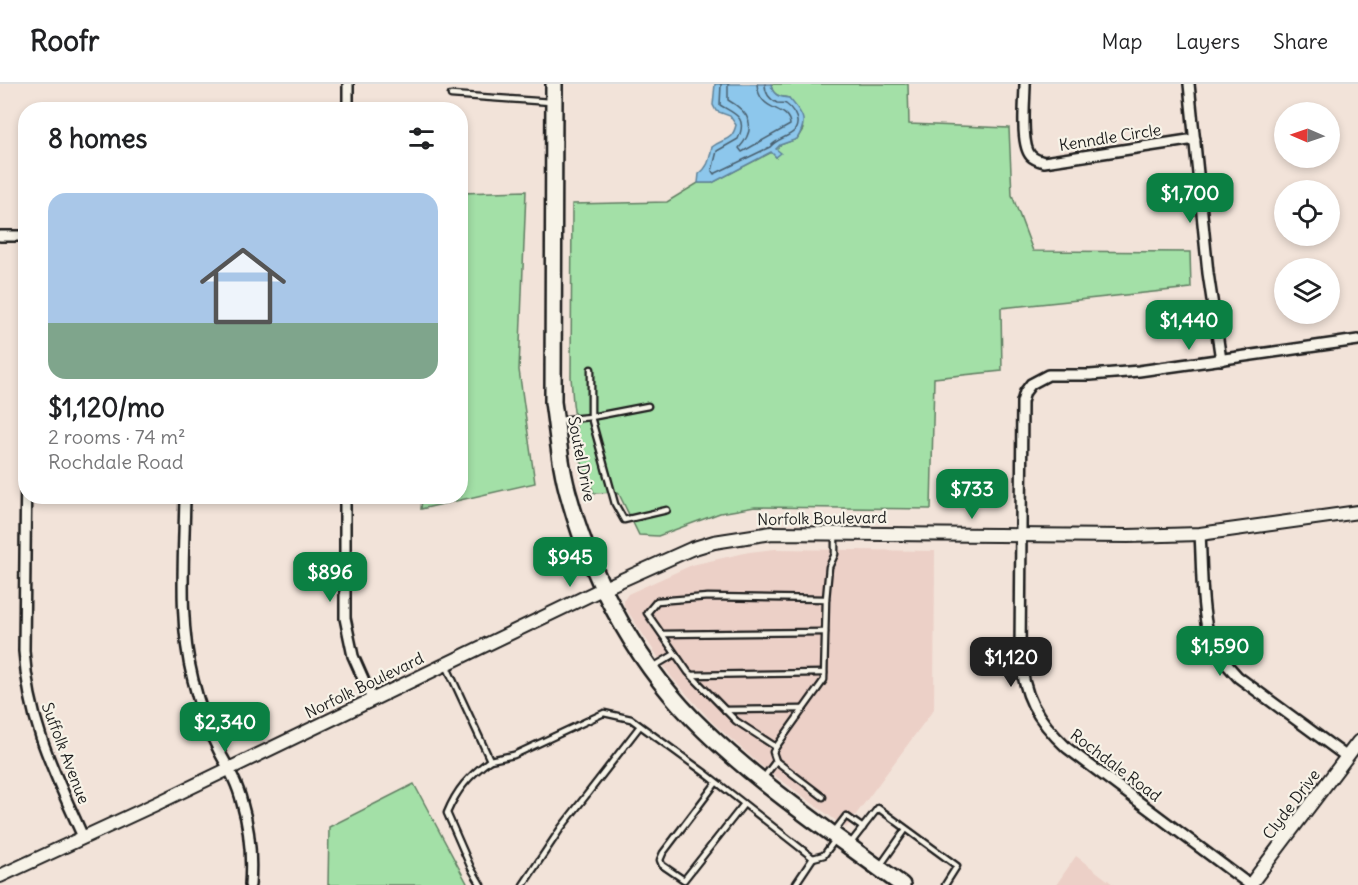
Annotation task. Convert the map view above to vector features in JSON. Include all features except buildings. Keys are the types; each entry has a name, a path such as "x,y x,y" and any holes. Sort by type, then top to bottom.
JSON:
{"main road":[{"name":"Soutel Drive","path":"554,84 553,371 556,420 558,445 569,499 584,546 626,632 651,669 703,730 762,779 902,885"}],"street":[{"path":"348,84 348,102"},
{"name":"Kenndle Circle","path":"1025,84 1024,139 1030,156 1037,160 1044,162 1195,139"},
{"path":"1189,84 1208,273 1221,360 1358,340"},
{"path":"0,236 18,236"},
{"name":"Rochdale Road","path":"1221,360 1139,371 1090,375 1048,375 1030,384 1022,402 1020,653 1026,691 1042,722 1067,748 1250,885"},
{"name":"Suffolk Avenue","path":"26,504 24,651 26,677 37,731 83,837"},
{"path":"185,504 184,625 187,651 200,706 219,752 229,768 242,803 250,842 250,885"},
{"path":"345,504 345,618 353,656 372,699"},
{"name":"Norfolk Boulevard","path":"0,876 604,588 668,559 714,542 772,533 1128,536 1200,534 1358,512"},
{"path":"1200,534 1206,622 1216,650 1238,677 1347,757"},
{"name":"Clyde Drive","path":"1250,885 1358,742"}],"lane":[{"path":"451,95 554,102"},
{"path":"591,369 591,417 615,504 624,520 667,510"},
{"path":"556,420 591,417 648,406"},
{"path":"823,797 776,761 773,752 824,680 826,599 829,567 835,554 836,533"},
{"path":"776,747 736,721 691,675 647,613 657,601 708,597 826,599"},
{"path":"662,634 825,632"},
{"path":"651,669 675,654"},
{"path":"445,664 490,760"},
{"path":"691,675 824,673"},
{"path":"725,710 803,709"},
{"path":"481,885 447,813 456,793 476,771 490,760 514,755 604,713 631,719 813,858"},
{"path":"523,885 561,828 640,726"},
{"path":"762,779 776,761"},
{"path":"716,783 663,853 660,860 662,865 684,880 744,804"},
{"path":"795,885 813,858 824,855 840,838 862,828 878,808 957,866 945,885"},
{"path":"840,838 846,816 862,828"},
{"path":"879,868 906,829"}],"shaded area":[{"path":"775,549 935,551 934,709 846,828 759,764 712,722 672,678 624,606 624,600 628,594 692,565 749,552"},
{"path":"1076,856 1114,885 1056,885"}],"green space":[{"path":"771,84 908,84 909,124 1009,128 1012,195 1033,251 1190,252 1191,288 1001,308 1002,371 934,378 931,509 755,507 720,513 658,536 639,535 618,492 594,493 580,458 571,377 572,204 667,202 698,183 712,183 772,152 776,157 776,149 780,145 797,139 803,129 789,98 777,95"},
{"path":"526,191 519,370 535,483 468,498 468,193"},
{"path":"421,504 443,504 421,509"},
{"path":"414,784 468,885 328,885 329,827"}],"water":[{"path":"715,84 771,84 774,93 789,98 797,108 802,117 803,126 797,139 780,145 776,149 781,153 776,157 771,152 712,183 698,183 699,174 707,165 712,147 730,137 736,125 730,116 716,111 713,105"}]}
